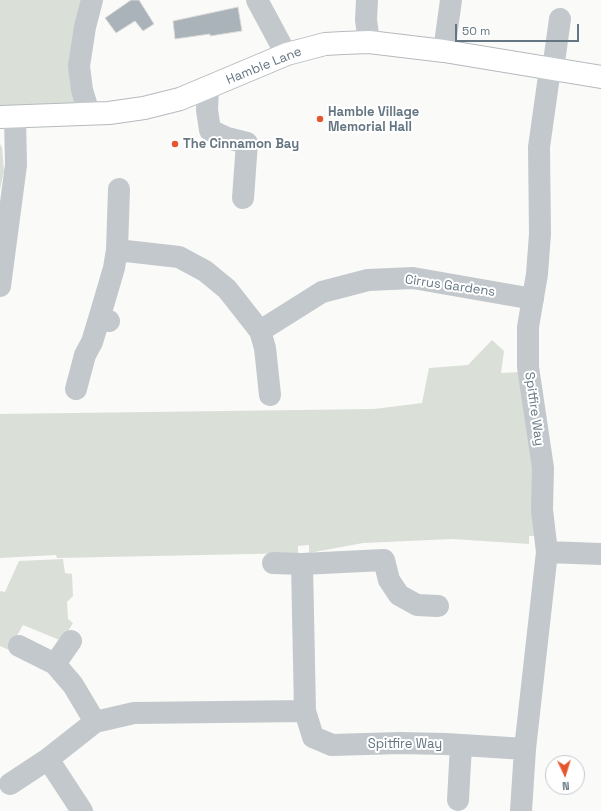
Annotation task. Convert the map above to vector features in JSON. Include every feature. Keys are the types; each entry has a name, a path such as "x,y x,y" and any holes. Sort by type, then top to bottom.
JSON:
{"main road":[{"name":"Hamble Lane","path":"8,117 109,113 144,108 180,99 286,54 324,44 369,42 444,51 601,77"}],"street":[{"path":"89,113 82,90 79,66 85,27 92,0"},
{"path":"257,0 286,54"},
{"path":"367,0 366,20 369,42"},
{"path":"444,51 451,0"},
{"name":"Spitfire Way","path":"521,811 526,749 547,552 542,510 543,468 528,367 528,327 537,274 540,234 539,147 560,19"},
{"path":"208,88 207,110 210,130 227,138 247,144 243,198"},
{"path":"1,273 16,165 8,117"},
{"path":"76,389 85,355 104,320 117,250 119,188"},
{"path":"117,250 179,257 205,271 227,289 260,331 265,348 270,395"},
{"name":"Cirrus Gardens","path":"260,331 322,292 368,280 413,278 533,299"},
{"path":"547,552 601,554"},
{"path":"273,563 302,564 384,560 389,580 399,595 417,605 438,606"},
{"name":"Spitfire Way","path":"302,564 305,711 313,737 332,745 400,743 526,749"},
{"path":"55,664 71,641"},
{"path":"20,646 55,664 73,685 95,722"},
{"path":"10,784 48,758 95,722 134,713 305,711"},
{"path":"458,800 461,745"},
{"path":"48,758 82,811"}],"shaded area":[{"path":"0,0 88,0 78,112 0,114"},
{"path":"0,144 2,148 4,171 0,190"},
{"path":"492,340 504,351 501,373 521,372 536,469 536,536 529,536 529,544 452,539 363,543 309,553 309,545 298,546 298,553 57,558 56,555 0,558 0,414 374,409 422,403 429,368 468,365"},
{"path":"63,559 65,573 72,574 73,596 67,602 68,619 73,623 62,641 23,625 9,650 0,646 0,591 5,592 19,561"}],"building":[{"path":"131,0 139,0 154,24 143,31 135,21 116,33 105,18"},
{"path":"238,7 242,31 175,39 173,21"}],"place":[{"name":"Hamble Village Memorial Hall","path":"320,119"},
{"name":"The Cinnamon Bay","path":"175,144"}]}
